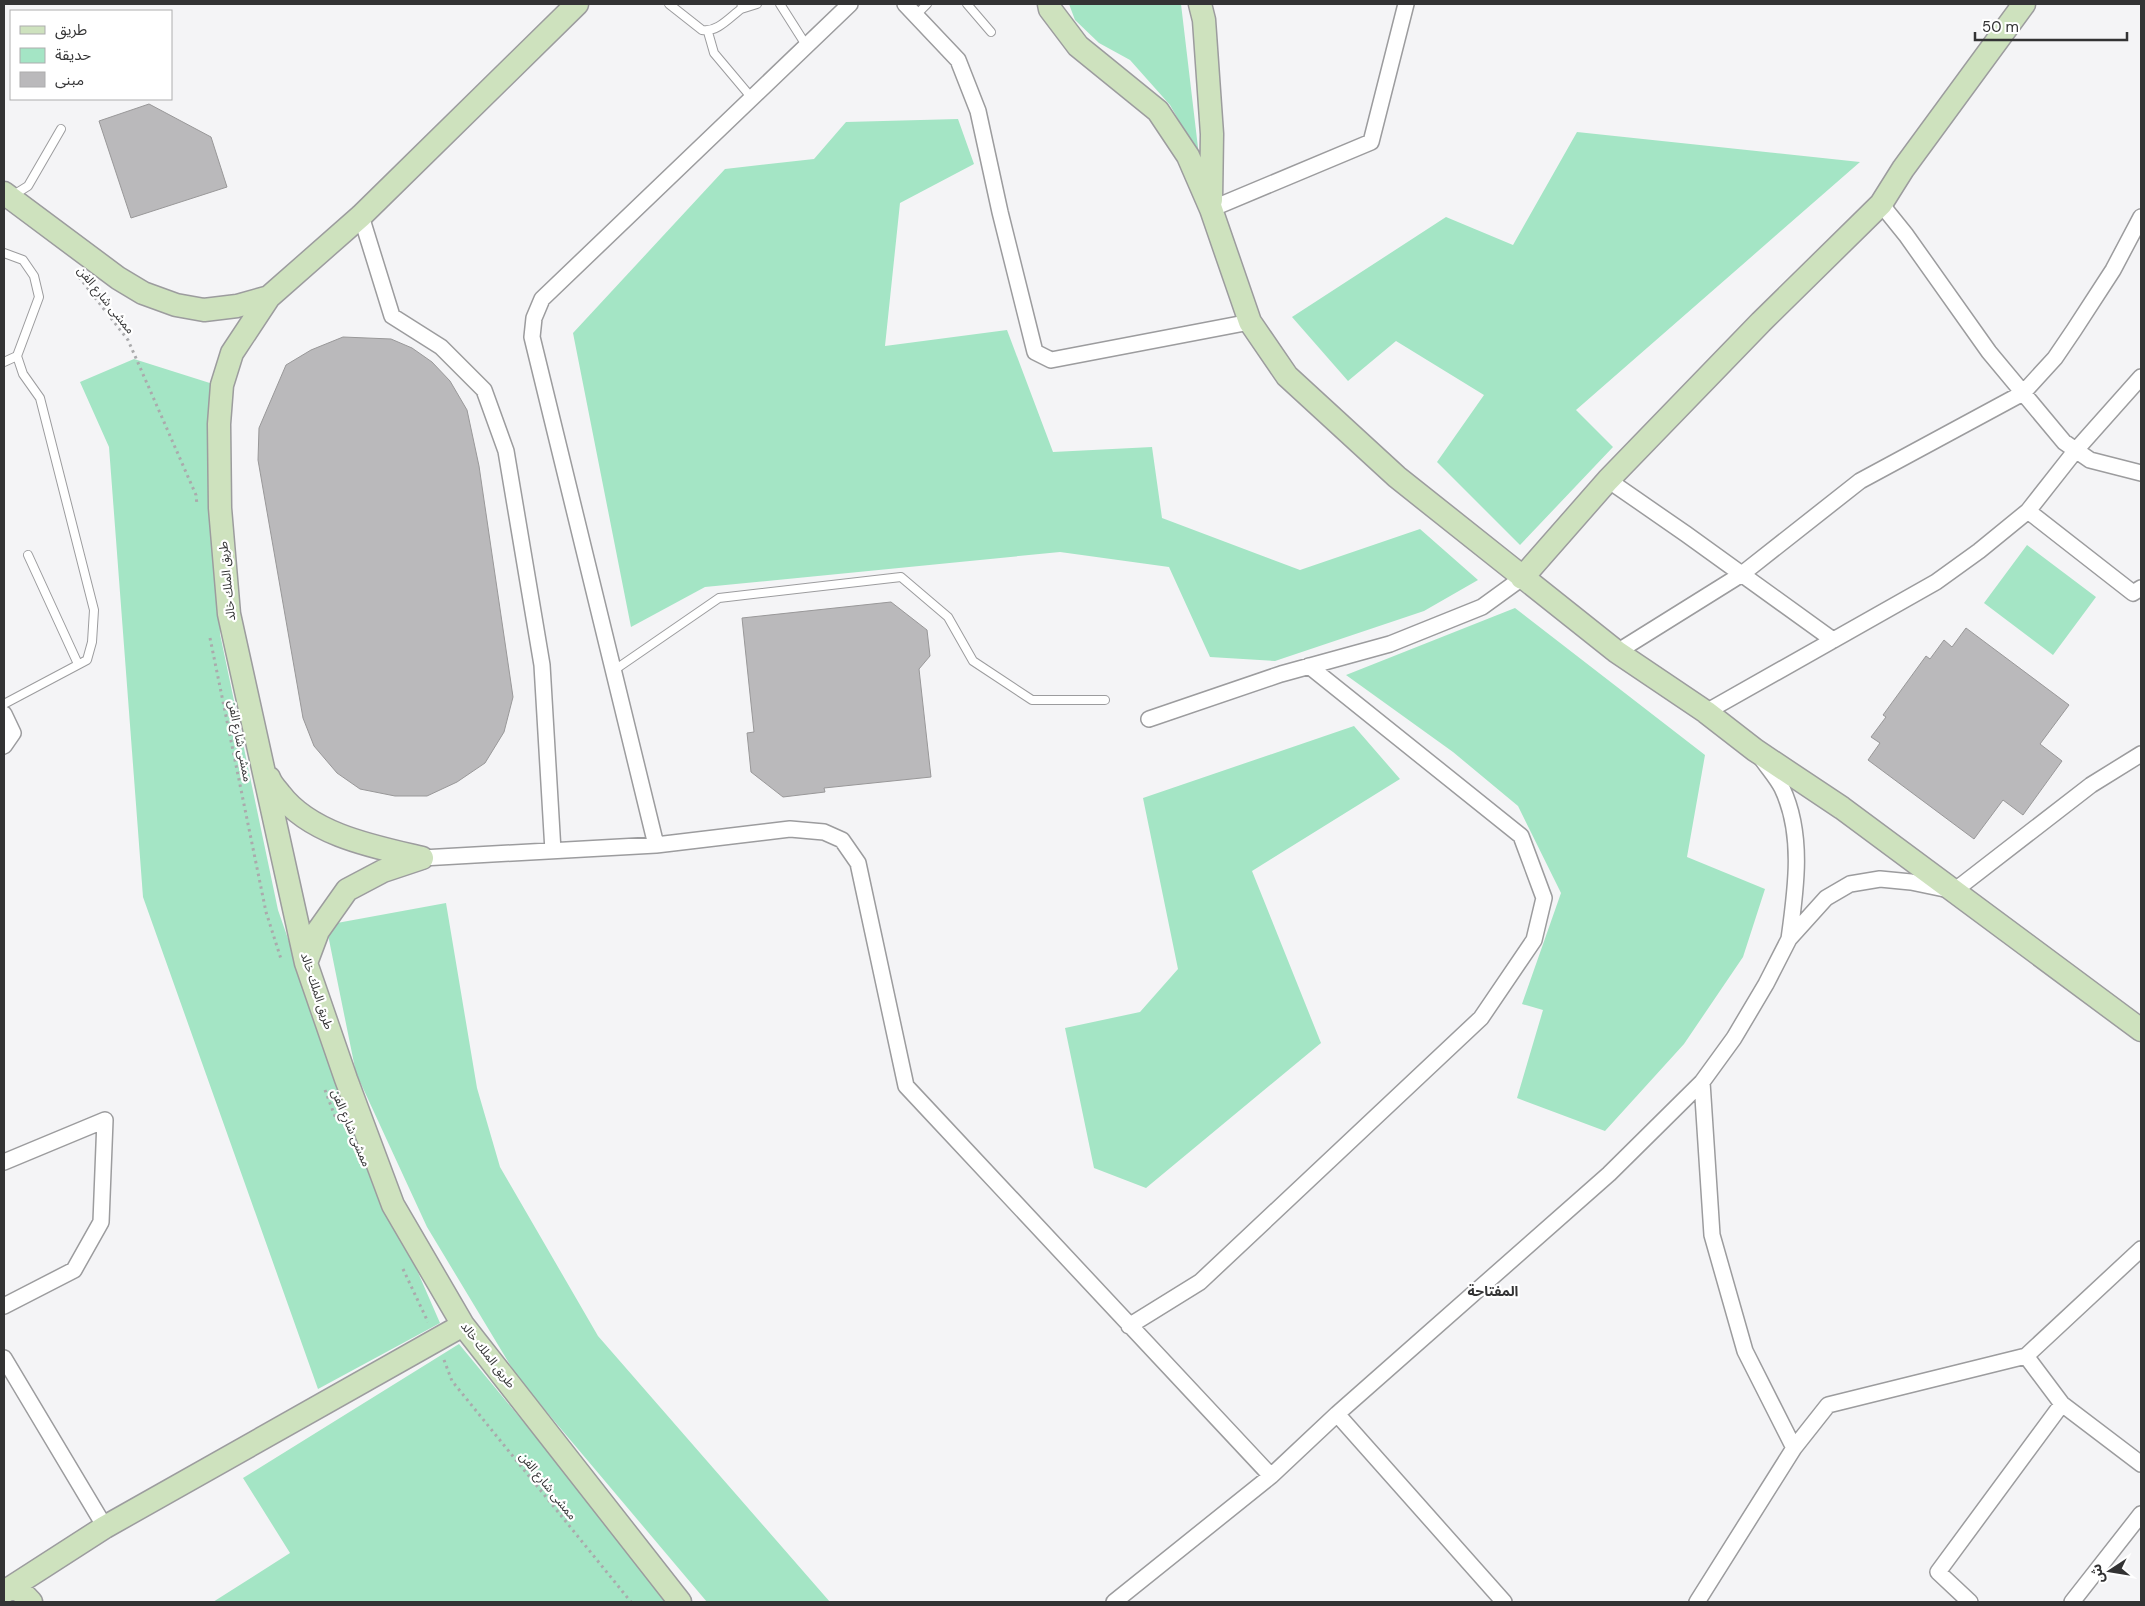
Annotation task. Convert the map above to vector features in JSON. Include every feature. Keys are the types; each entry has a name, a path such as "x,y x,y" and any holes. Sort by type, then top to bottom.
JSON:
{"street":[{"path":"11,199 118,278 143,293 176,305 204,310 237,306 269,297 361,216 577,4"},
{"path":"656,845 532,337 534,318 542,299 850,4"},
{"path":"905,4 958,60 978,111 1000,212 1035,352 1051,360 1250,322"},
{"path":"1049,4 1078,46 1158,111 1188,156 1211,209 1250,322 1288,376 1397,477 1617,652 1842,808 1954,892 2140,1025"},
{"path":"1211,209 1371,142 1406,4"},
{"path":"1150,719 1281,674 1390,644 1482,607 1522,578 1608,480 1761,322 1881,204 1903,169 2024,4"},
{"path":"1206,9 1212,134 1211,209"},
{"path":"1881,204 1906,235 1989,352 2064,442 2090,460 2141,473"},
{"path":"361,216 392,316 441,347 484,390 506,451 542,665 553,851"},
{"path":"1617,652 1742,574 1860,480 2023,393 2055,358 2074,330 2113,270 2141,217"},
{"name":"طريق الملك خالد","path":"269,297 232,353 222,385 219,424 220,508 229,614 254,725 295,966 346,1079 393,1205 464,1325 680,1602"},
{"path":"1706,712 1936,582 2028,511 2076,450 2141,377"},
{"path":"1608,480 1833,640"},
{"path":"2028,511 2139,594"},
{"path":"1129,1326 1200,1282 1481,1018 1534,940 1544,898 1521,836 1310,666"},
{"path":"4,714 14,732 4,746"},
{"path":"254,725 270,782 290,808 315,824 368,845 422,858"},
{"path":"1756,750 1781,786 1793,818 1797,882 1789,939"},
{"path":"1954,892 2092,785 2141,754"},
{"path":"295,966 347,890 383,871 422,858 656,845 790,829 824,832 842,840 858,863 906,1086 1271,1476"},
{"path":"1114,1602 1271,1476 1338,1414 1609,1174 1702,1082 1734,1038 1766,984 1789,939 1826,898 1850,884 1880,879 1911,882 1954,892"},
{"path":"1702,1082 1712,1235 1745,1351 1794,1448"},
{"path":"4,1162 105,1120 100,1222 74,1270 4,1306"},
{"path":"1697,1602 1794,1448 1828,1405 2026,1356 2141,1249"},
{"path":"31,1602 9,1588 105,1528 464,1325"},
{"path":"2026,1356 2062,1404 2141,1464"},
{"path":"4,1358 105,1528"},
{"path":"1970,1602 1938,1572 2062,1404"},
{"path":"1338,1414 1504,1602"},
{"path":"2072,1602 2141,1514"}],"lane":[{"path":"669,4 702,30 708,32 741,6 757,4"},
{"path":"780,4 806,45"},
{"path":"916,15 927,4"},
{"path":"967,4 992,32"},
{"path":"708,32 714,53 751,97"},
{"path":"11,199 28,186 61,128"},
{"path":"4,254 23,260 34,276 39,297 17,356 23,374 40,398 94,610 92,642 87,660 4,704"},
{"path":"4,362 17,356"},
{"path":"28,555 78,664"},
{"path":"613,671 719,598 901,578 948,617 973,661 1032,700 1104,700"}],"path":[{"name":"ممشى شارع الفن","path":"76,273 128,340 196,495 198,515"},
{"name":"ممشى شارع الفن","path":"210,634 266,912 295,966"},
{"name":"ممشى شارع الفن","path":"322,1080 339,1126"},
{"path":"400,1260 420,1305"},
{"name":"ممشى شارع الفن","path":"452,1381 631,1602"}],"green space":[{"path":"1069,4 1181,4 1199,156 1170,105 1130,60 1099,43 1075,20"},
{"path":"958,119 974,164 900,203 885,346 1007,330 1053,452 1152,447 1162,518 1300,570 1420,529 1478,580 1424,611 1275,661 1210,657 1169,567 1060,552 705,587 631,627 573,333 725,169 814,159 846,122"},
{"path":"1577,132 1860,162 1576,410 1613,447 1520,545 1437,462 1484,395 1396,341 1348,381 1292,317 1446,217 1513,245"},
{"path":"134,359 213,384 220,634 278,910 349,1114 440,1323 318,1389 143,897 109,447 80,382"},
{"path":"2027,545 2096,597 2053,655 1984,603"},
{"path":"1515,608 1705,755 1687,857 1765,889 1743,957 1684,1044 1605,1131 1517,1098 1543,1010 1522,1004 1561,893 1518,806 1453,752 1346,675"},
{"path":"1354,726 1400,779 1252,871 1321,1043 1146,1188 1094,1168 1065,1028 1140,1012 1178,969 1143,798"},
{"path":"446,903 477,1088 500,1167 598,1336 830,1602 707,1602 518,1378 427,1227 356,1073 326,925"},
{"path":"459,1344 672,1602 213,1602 290,1553 243,1478"}],"building":[{"path":"149,104 211,137 227,187 131,218 99,121"},
{"path":"343,337 391,339 412,348 432,362 450,381 467,410 479,466 513,697 504,732 485,763 457,782 427,796 395,796 360,789 337,773 314,746 303,718 258,460 259,428 286,365 311,350"},
{"path":"891,602 927,630 930,656 919,669 931,777 824,788 825,792 783,797 751,772 747,733 754,732 742,618"},
{"path":"1966,628 2069,705 2040,744 2062,761 2023,815 2003,800 1974,839 1868,760 1880,743 1871,737 1886,717 1883,715 1926,656 1930,659 1944,640 1952,647"}],"district":[{"name":"المفتاحة","path":"1493,1291"}]}
